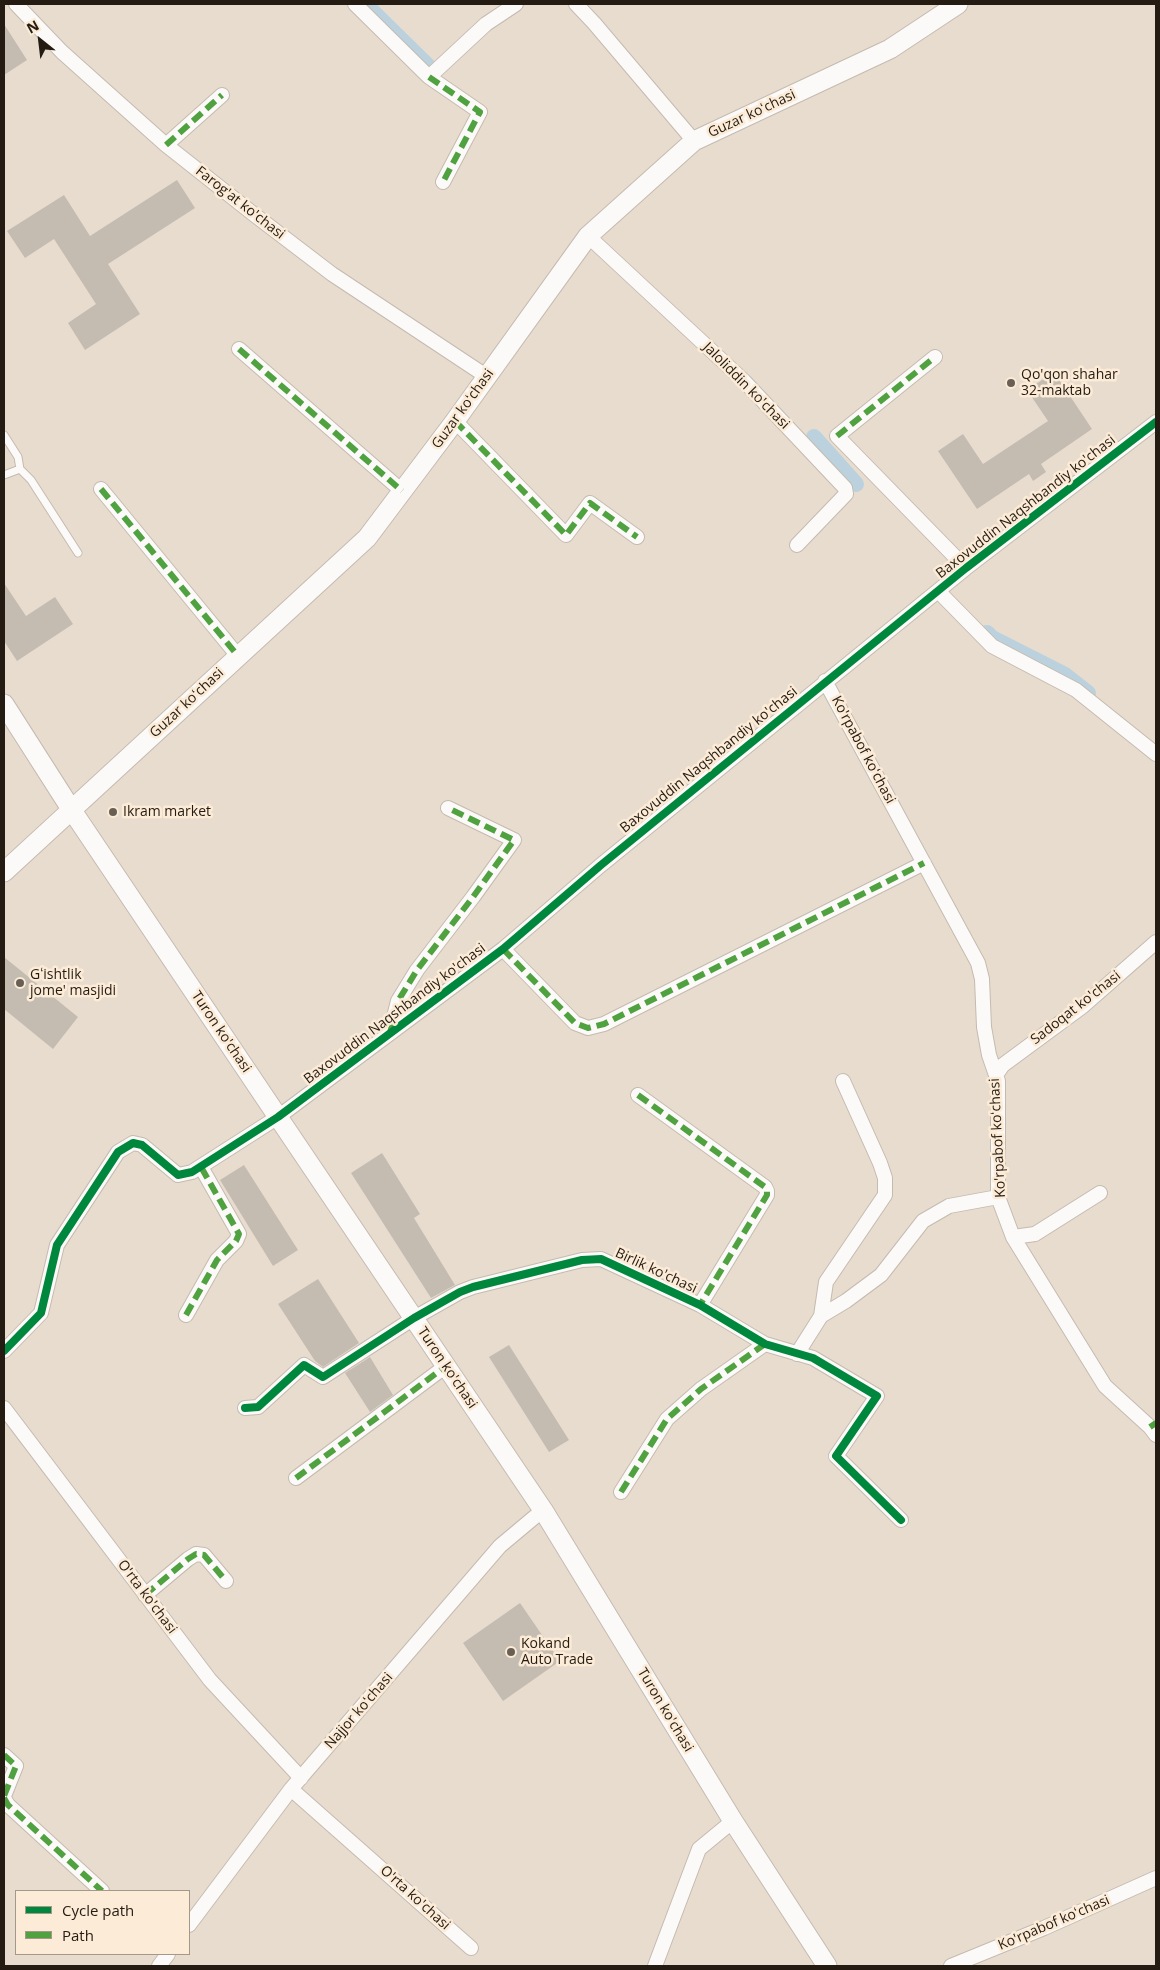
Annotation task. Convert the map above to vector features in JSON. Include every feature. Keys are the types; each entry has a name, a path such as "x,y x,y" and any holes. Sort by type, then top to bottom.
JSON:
{"main road":[{"name":"Guzar koʻchasi","path":"4,872 367,538 588,236 694,141 890,49 958,4"},
{"name":"Turon ko'chasi","path":"4,704 72,809 542,1510 733,1821 827,1966"}],"street":[{"name":"Farog'at ko'chasi","path":"16,4 62,52 166,145 332,274 486,376"},
{"path":"355,4 429,76 480,112 443,182"},
{"path":"429,76 486,24 516,4"},
{"path":"576,4 694,141"},
{"path":"166,145 222,94"},
{"name":"Jaloliddin ko'chasi","path":"588,236 744,381 845,488 846,494 797,545"},
{"path":"240,349 402,491"},
{"path":"935,357 837,436 966,568"},
{"path":"455,420 566,536 590,503 637,537"},
{"name":"Baxovuddin Naqshbandiy ko'chasi","path":"4,1351 41,1313 57,1245 118,1152 133,1143 142,1145 178,1175 192,1172 278,1117 504,949 601,865 826,681 966,568 1156,422"},
{"path":"101,489 238,656"},
{"path":"938,591 992,646 1076,690 1156,754"},
{"name":"Ko'rpabof koʻchasi","path":"826,681 978,963 982,979 984,1027 988,1056 998,1080 998,1197 1013,1237 1105,1386 1154,1428"},
{"path":"390,1033 398,1001 417,970 514,840 448,808"},
{"path":"504,949 575,1023 588,1028 604,1024 924,863"},
{"name":"Sadoqat ko'chasi","path":"996,1075 1003,1065 1083,1006 1156,942"},
{"path":"797,1354 821,1316 826,1282 885,1195 884,1178 880,1163 843,1081"},
{"path":"638,1096 765,1187 767,1191 767,1196 700,1306"},
{"path":"186,1315 217,1260 236,1241 239,1234 201,1167"},
{"path":"1013,1237 1035,1234 1100,1193"},
{"path":"821,1316 846,1301 881,1275 923,1221 949,1206 998,1197"},
{"name":"Birlik ko'chasi","path":"245,1408 258,1408 304,1365 323,1377 414,1318 473,1286 590,1259 601,1259 700,1306 765,1344 813,1358 876,1396 836,1456 902,1520"},
{"path":"621,1492 668,1419 701,1389 765,1344"},
{"path":"296,1478 446,1366"},
{"name":"O'rta ko'chasi","path":"4,1408 210,1680 301,1778"},
{"name":"Najjor koʻchasi","path":"190,1924 301,1778 500,1546 542,1510"},
{"path":"146,1595 196,1554 204,1555 226,1581"},
{"path":"4,1755 16,1766 4,1797 8,1806 101,1890"},
{"name":"O'rta ko'chasi","path":"292,1789 471,1948"},
{"path":"656,1966 699,1849 733,1821"},
{"name":"Ko'rpabof koʻchasi","path":"951,1966 1044,1928 1156,1878"},
{"path":"159,1966 167,1955"}],"lane":[{"path":"4,435 18,457 20,469 31,480 78,553"},
{"path":"4,475 20,469"}],"building":[{"path":"4,24 27,60 4,75"},
{"path":"177,180 195,208 108,264 140,314 85,350 68,323 96,304 54,239 25,258 7,231 64,195 90,236"},
{"path":"1054,372 1092,429 1041,464 1046,472 1033,481 1029,474 977,509 938,451 963,434 983,464 1048,421 1027,390"},
{"path":"4,583 26,616 55,597 73,624 17,661 4,641"},
{"name":"Gʻishtlik jome' masjidi","path":"4,957 78,1017 53,1049 4,1009"},
{"path":"382,1153 420,1214 414,1218 455,1285 431,1298 351,1173"},
{"path":"244,1165 298,1250 273,1266 220,1180"},
{"path":"318,1279 359,1343 323,1367 315,1361 278,1304"},
{"path":"509,1345 569,1440 549,1452 489,1357"},
{"path":"370,1357 393,1395 370,1412 345,1373"},
{"name":"Kokand Auto Trade","path":"520,1603 560,1661 503,1701 463,1643"}],"waterway":[{"path":"365,4 429,67"},
{"path":"814,437 856,484"},
{"path":"987,633 992,638 1065,675 1088,693"}],"marked path":[{"path":"429,77 480,112 443,182"},
{"path":"166,145 222,95"},
{"path":"239,349 402,491"},
{"path":"837,436 935,357"},
{"path":"455,421 566,535 590,503 637,537"},
{"path":"101,489 238,656"},
{"path":"390,1033 398,1001 417,970 514,840 448,808"},
{"path":"503,949 575,1023 588,1028 604,1024 924,863"},
{"path":"638,1095 765,1187 767,1191 767,1195 700,1305"},
{"path":"186,1315 217,1260 236,1241 239,1234 201,1167"},
{"path":"621,1492 667,1419 701,1389 765,1344"},
{"path":"296,1478 446,1366"},
{"path":"1150,1427 1156,1423"},
{"path":"145,1595 196,1554 204,1555 226,1581"},
{"path":"4,1755 16,1766 4,1796"},
{"path":"4,1798 8,1805 101,1890"}],"cycle path":[{"path":"4,1351 41,1313 57,1245 118,1152 133,1143 142,1145 178,1175 192,1172 278,1117 503,949 601,865 966,568 1156,422"},
{"path":"245,1408 258,1407 304,1365 323,1377 414,1318 460,1292 473,1287 582,1260 601,1259 700,1305 765,1344 813,1358 877,1396 836,1456 901,1520"}],"place":[{"name":"Qo'qon shahar 32-maktab","path":"1011,383"},
{"name":"Ikram market","path":"113,812"},
{"name":"Gʻishtlik jome' masjidi","path":"20,983"},
{"name":"Kokand Auto Trade","path":"511,1652"}]}
